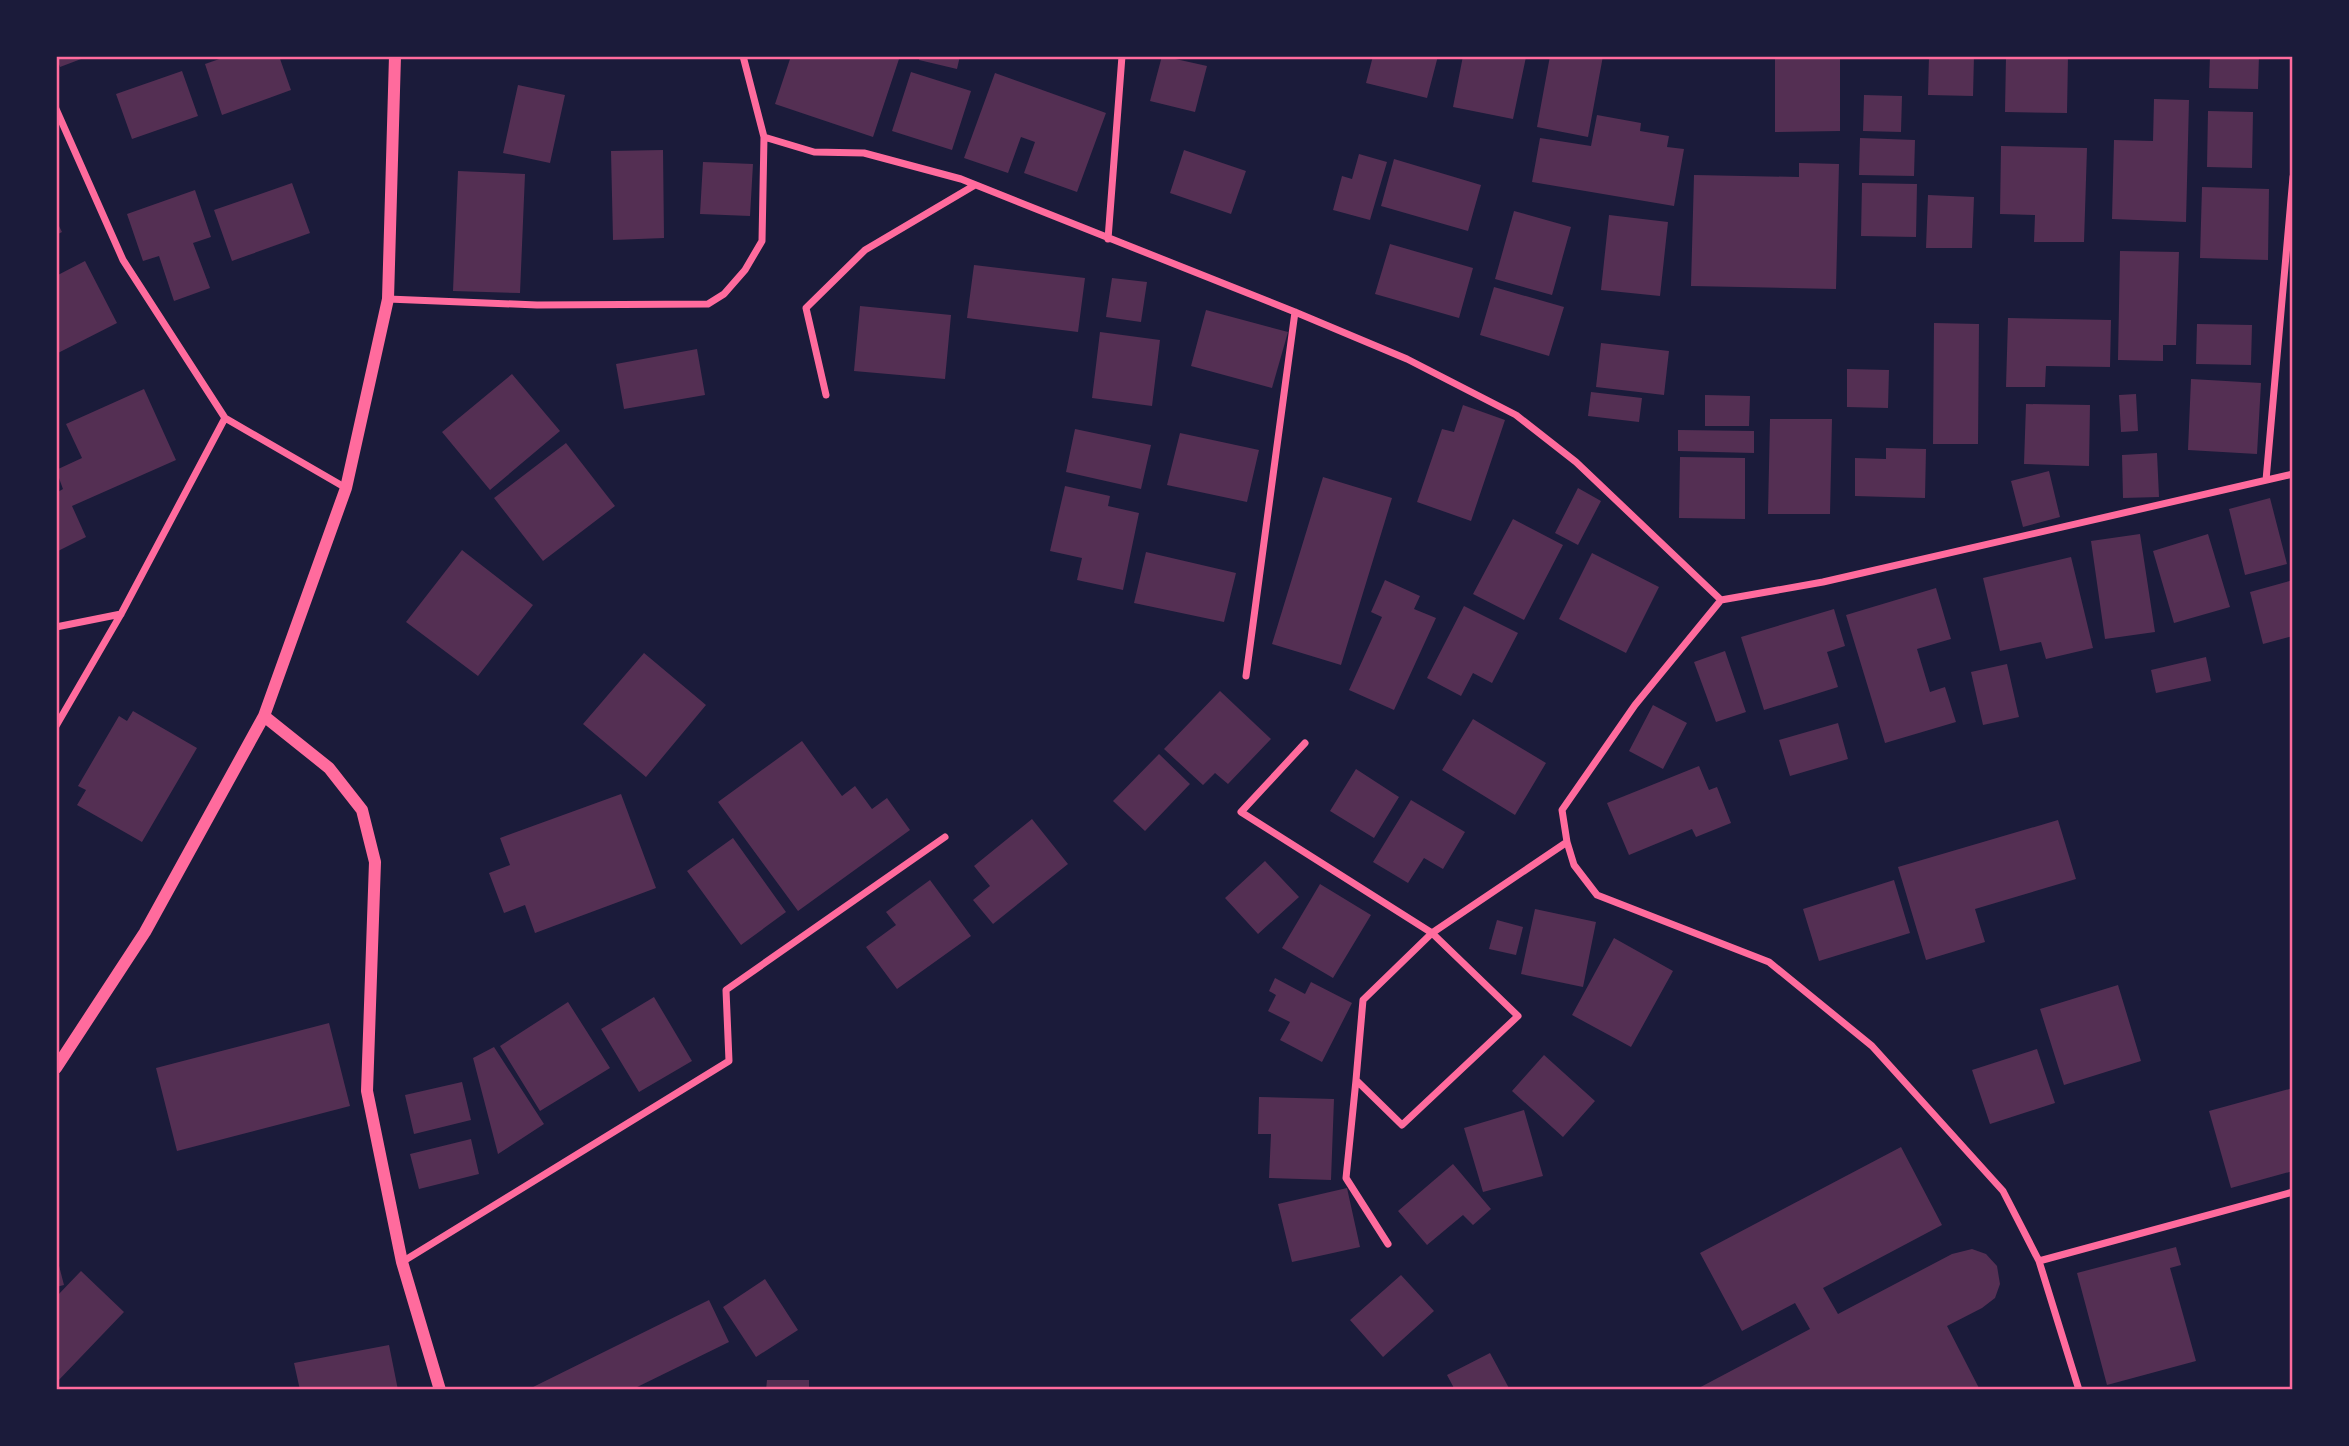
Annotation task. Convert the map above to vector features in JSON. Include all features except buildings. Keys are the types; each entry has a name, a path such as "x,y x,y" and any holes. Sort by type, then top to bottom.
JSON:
{"street":[{"path":"56,1068 145,932 264,716 346,488 388,299 395,56"},
{"path":"388,299 537,305 708,304 724,294 762,241 764,137 743,56"},
{"path":"1108,239 1122,56"},
{"path":"56,108 123,260 225,418 346,488"},
{"path":"764,137 814,152 864,153 961,179 1406,359 1516,415 1576,462 1721,600"},
{"path":"2266,480 2293,177"},
{"path":"826,395 806,308 865,250 975,185"},
{"path":"1246,676 1295,312"},
{"path":"56,726 121,614 225,418"},
{"path":"2079,1390 2039,1261 2003,1191 1872,1046 1769,962 1597,895 1574,865 1562,810 1635,705 1721,600 1823,582 2293,474"},
{"path":"56,627 121,614"},
{"path":"264,716 330,768 362,810 375,862 367,1091 401,1262 440,1390"},
{"path":"1304,743 1241,812 1432,933 1518,1016 1402,1125 1356,1080"},
{"path":"401,1262 729,1061 726,990 945,837"},
{"path":"1388,1244 1346,1178 1363,1000 1432,933 1567,842"},
{"path":"2039,1261 2293,1192"}]}
